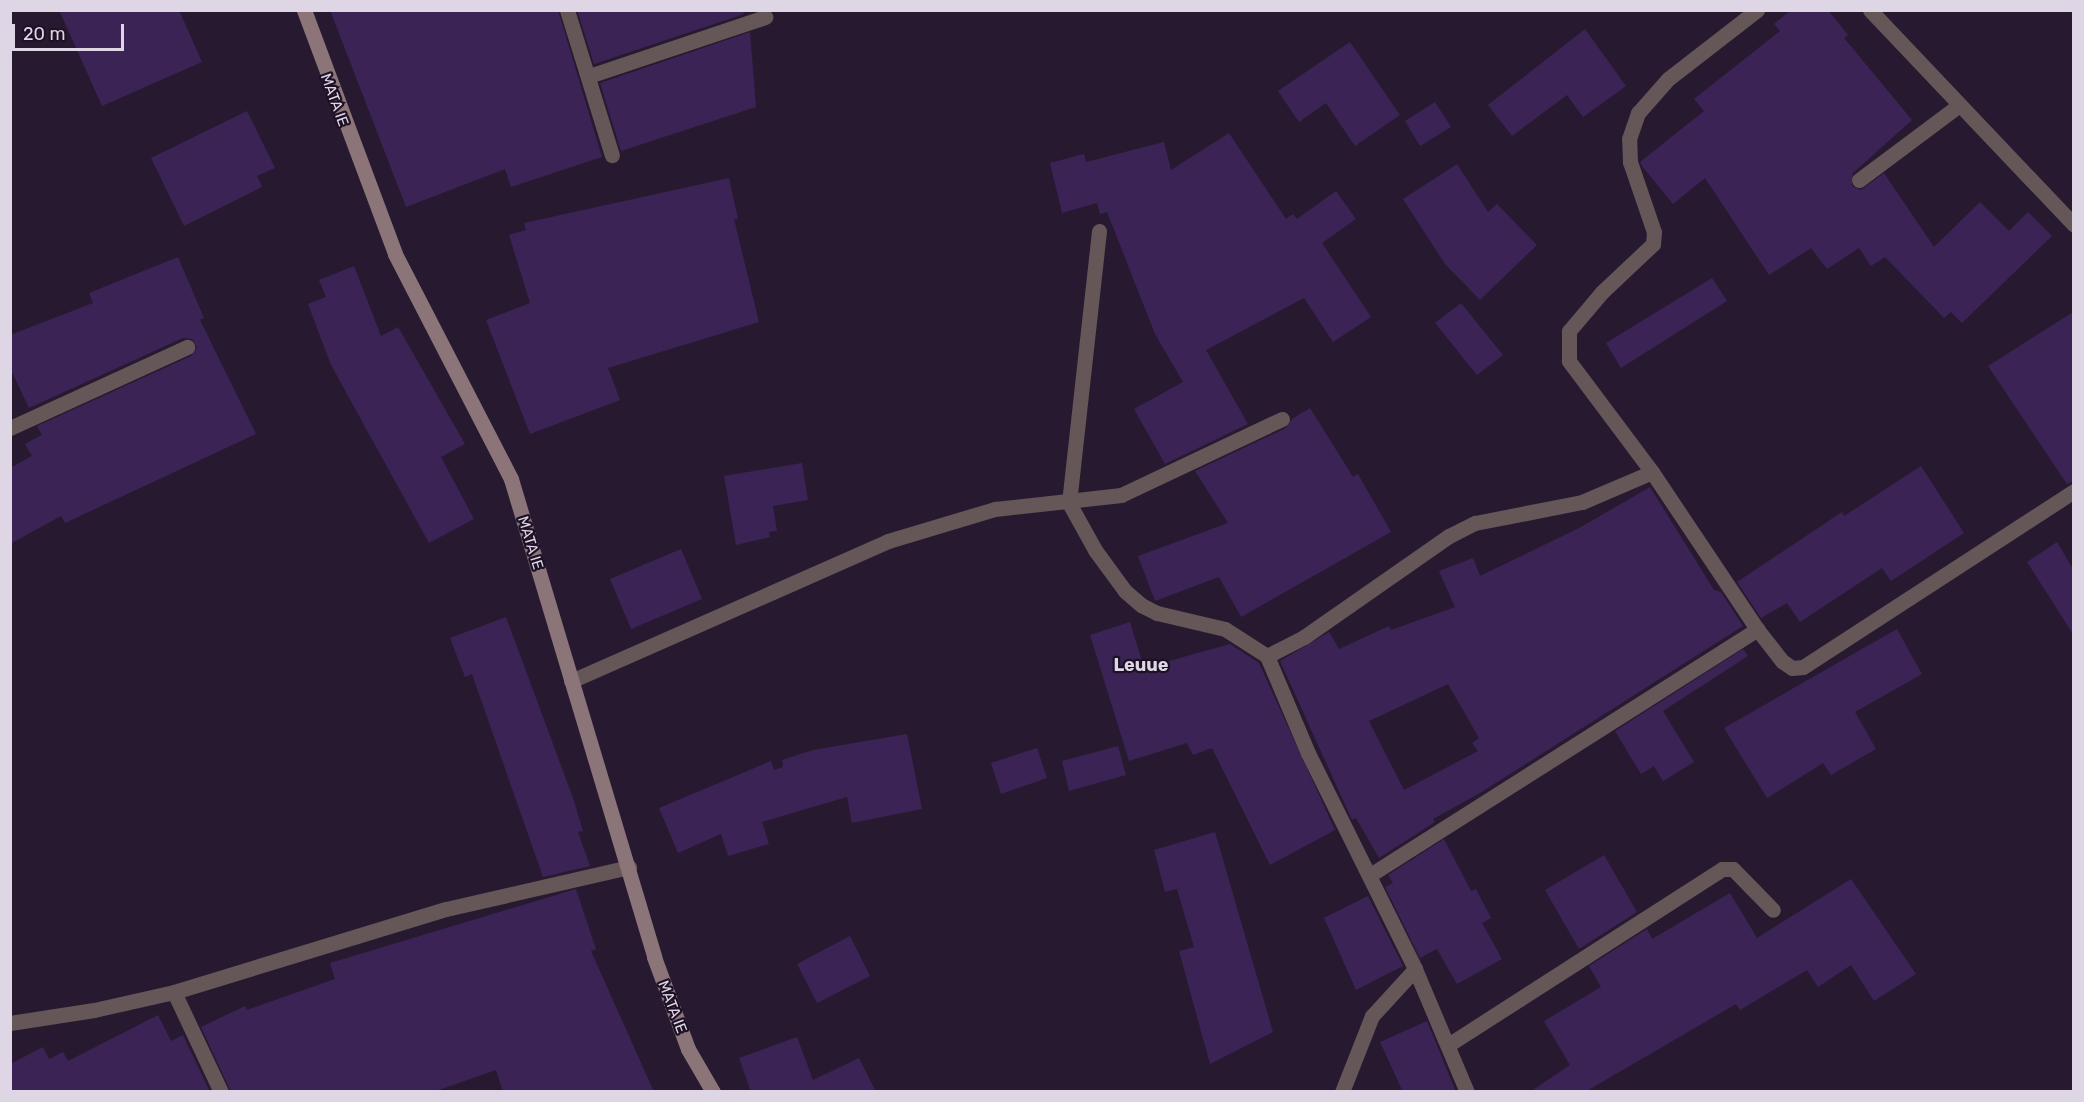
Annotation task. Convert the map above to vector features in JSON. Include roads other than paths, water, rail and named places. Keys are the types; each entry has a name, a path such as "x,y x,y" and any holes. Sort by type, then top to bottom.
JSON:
{"street":[{"name":"MATA IE","path":"304,10 387,236 511,480 629,867 654,957 688,1049 713,1092"},
{"path":"567,10 612,155"},
{"path":"1757,10 1668,79 1638,113 1629,140 1630,162 1654,232 1653,244 1602,292 1569,331 1569,361 1652,472 1757,629 1782,661 1792,668 1803,667 2073,491"},
{"path":"1870,10 1958,106 2073,225"},
{"path":"589,76 765,17"},
{"path":"1859,180 1958,106"},
{"path":"1099,231 1069,503 1095,550 1125,591 1141,605 1157,614 1224,629 1267,656 1308,753 1415,969 1467,1092"},
{"path":"10,428 187,347"},
{"path":"571,681 888,541 995,508 1024,503 1069,503 1120,495 1152,483 1282,419"},
{"path":"1267,656 1305,637 1449,536 1475,523 1582,502 1652,472"},
{"path":"1370,875 1757,629"},
{"path":"10,1023 94,1011 174,992 446,909 629,867"},
{"path":"1448,1045 1722,869 1733,868 1773,910"},
{"path":"1342,1092 1372,1016 1415,969"},
{"path":"174,992 221,1092"}],"district":[{"name":"Leuue","path":"1141,665"}]}
